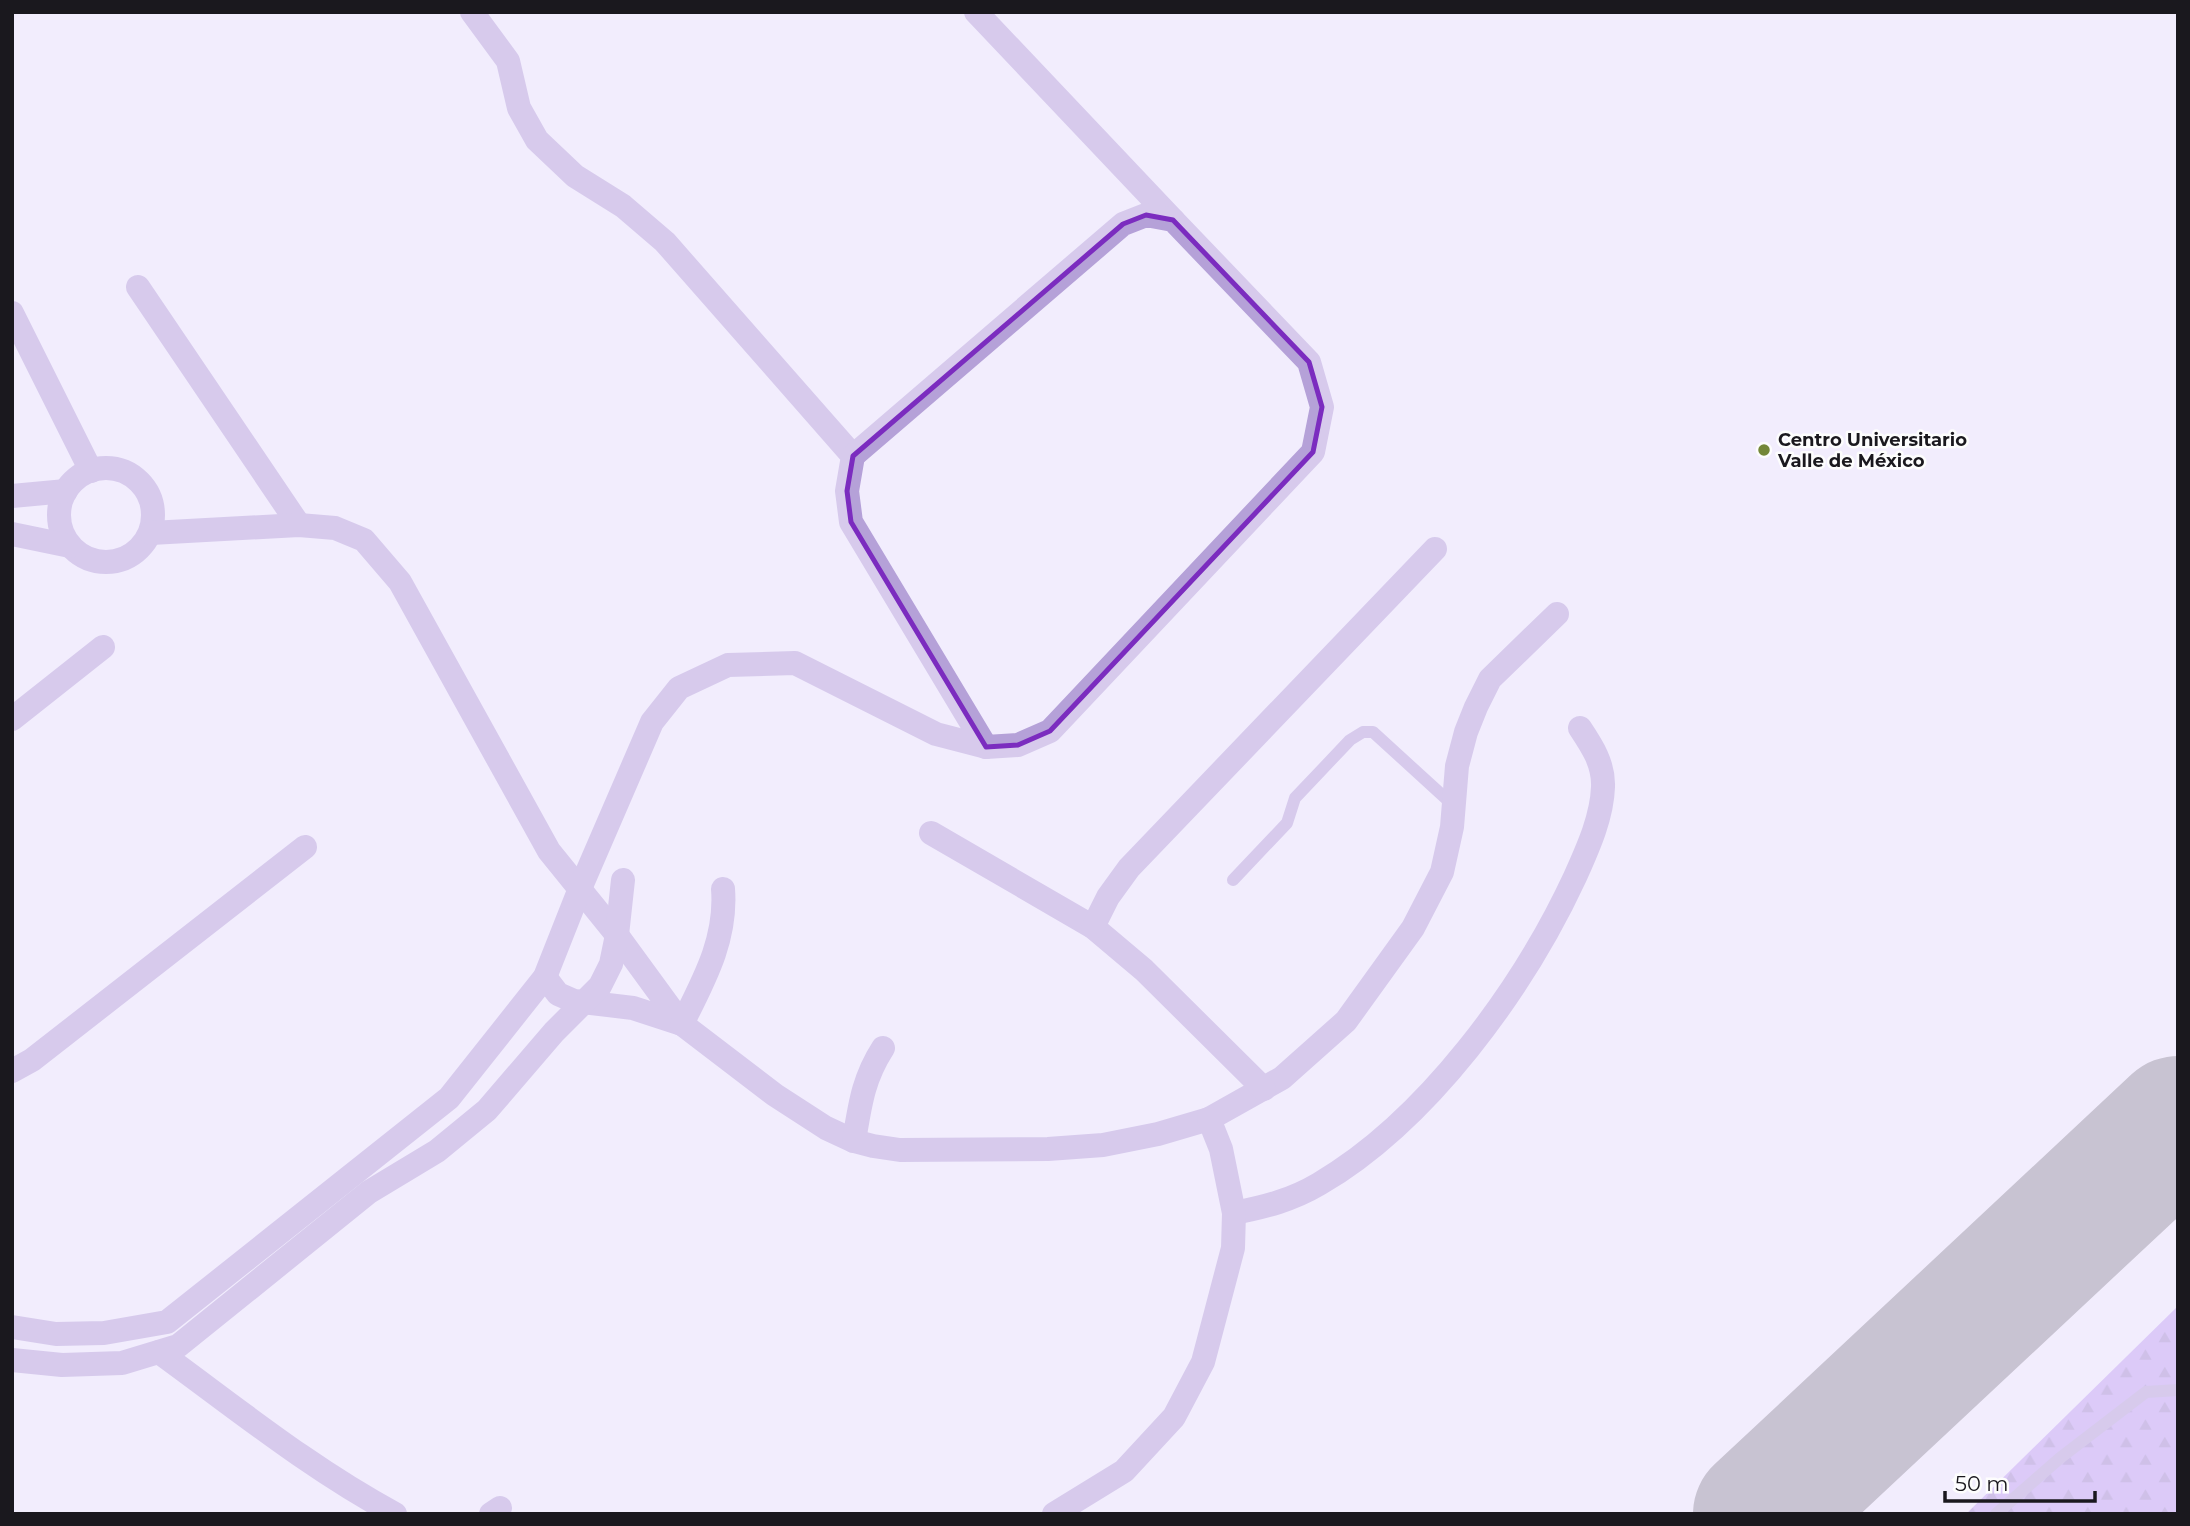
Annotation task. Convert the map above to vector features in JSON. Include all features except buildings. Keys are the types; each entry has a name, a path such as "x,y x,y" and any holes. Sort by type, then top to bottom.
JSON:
{"street":[{"path":"472,12 508,61 519,108 537,140 575,176 623,206 665,242 853,456"},
{"path":"12,1327 56,1334 104,1333 167,1322 449,1098 545,977 652,722 679,688 728,665 794,663 936,734 986,747 1018,745 1050,731 1312,452 1322,407 1309,362 976,12"},
{"path":"986,747 851,522 847,491 853,456 1124,224 1146,215 1173,220"},
{"path":"138,287 299,525"},
{"path":"12,313 90,471"},
{"path":"106,468 121,470 146,489 154,518 151,533 142,547 129,557 114,562 97,562 82,556 70,546 62,533 60,505 65,491 76,479 90,471 106,468"},
{"path":"12,496 65,491"},
{"path":"151,533 299,525 335,528 364,540 400,582 549,851 617,935 682,1024 775,1095 827,1128 854,1141 900,1150 1048,1149 1102,1145 1158,1134 1209,1119 1282,1078 1346,1021 1413,928 1442,873 1452,827 1457,766 1466,732 1490,679 1557,614"},
{"path":"12,534 70,546"},
{"path":"1093,927 1108,897 1129,868 1435,549"},
{"path":"12,719 103,647"},
{"path":"1234,1213 1274,1206 1320,1184 1369,1149 1422,1101 1468,1048 1520,977 1559,912 1588,848 1600,808 1603,786 1600,763 1580,728"},
{"path":"932,833 1093,927 1191,1014 1264,1089"},
{"path":"12,1071 32,1060 305,847"},
{"path":"12,1360 62,1365 121,1363 178,1346 369,1192 436,1151 487,1110 600,986 611,964 623,880"},
{"path":"682,1024 708,974 722,933 725,911 723,889"},
{"path":"545,977 558,994 581,1004 633,1008 682,1024"},
{"path":"854,1141 870,1068 883,1048"},
{"path":"1055,1514 1124,1471 1174,1417 1203,1362 1233,1248 1234,1213 1221,1149 1209,1119"},
{"path":"159,1352 346,1486 395,1514"}],"lane":[{"path":"1233,880 1287,823 1294,798 1350,740 1363,732 1373,732 1453,805"},
{"path":"1996,1514 2060,1458 2146,1392 2178,1390"}],"highlighted area":[{"path":"1146,215 1173,220 1309,362 1322,407 1313,452 1050,731 1018,745 986,747 851,522 847,491 853,456 1123,224"}],"green space":[{"path":"2178,1306 2178,1514 1966,1514"}],"runway":[{"path":"1761,1514 2178,1124"}],"place":[{"name":"Centro Universitario Valle de México","path":"1764,450"}]}
